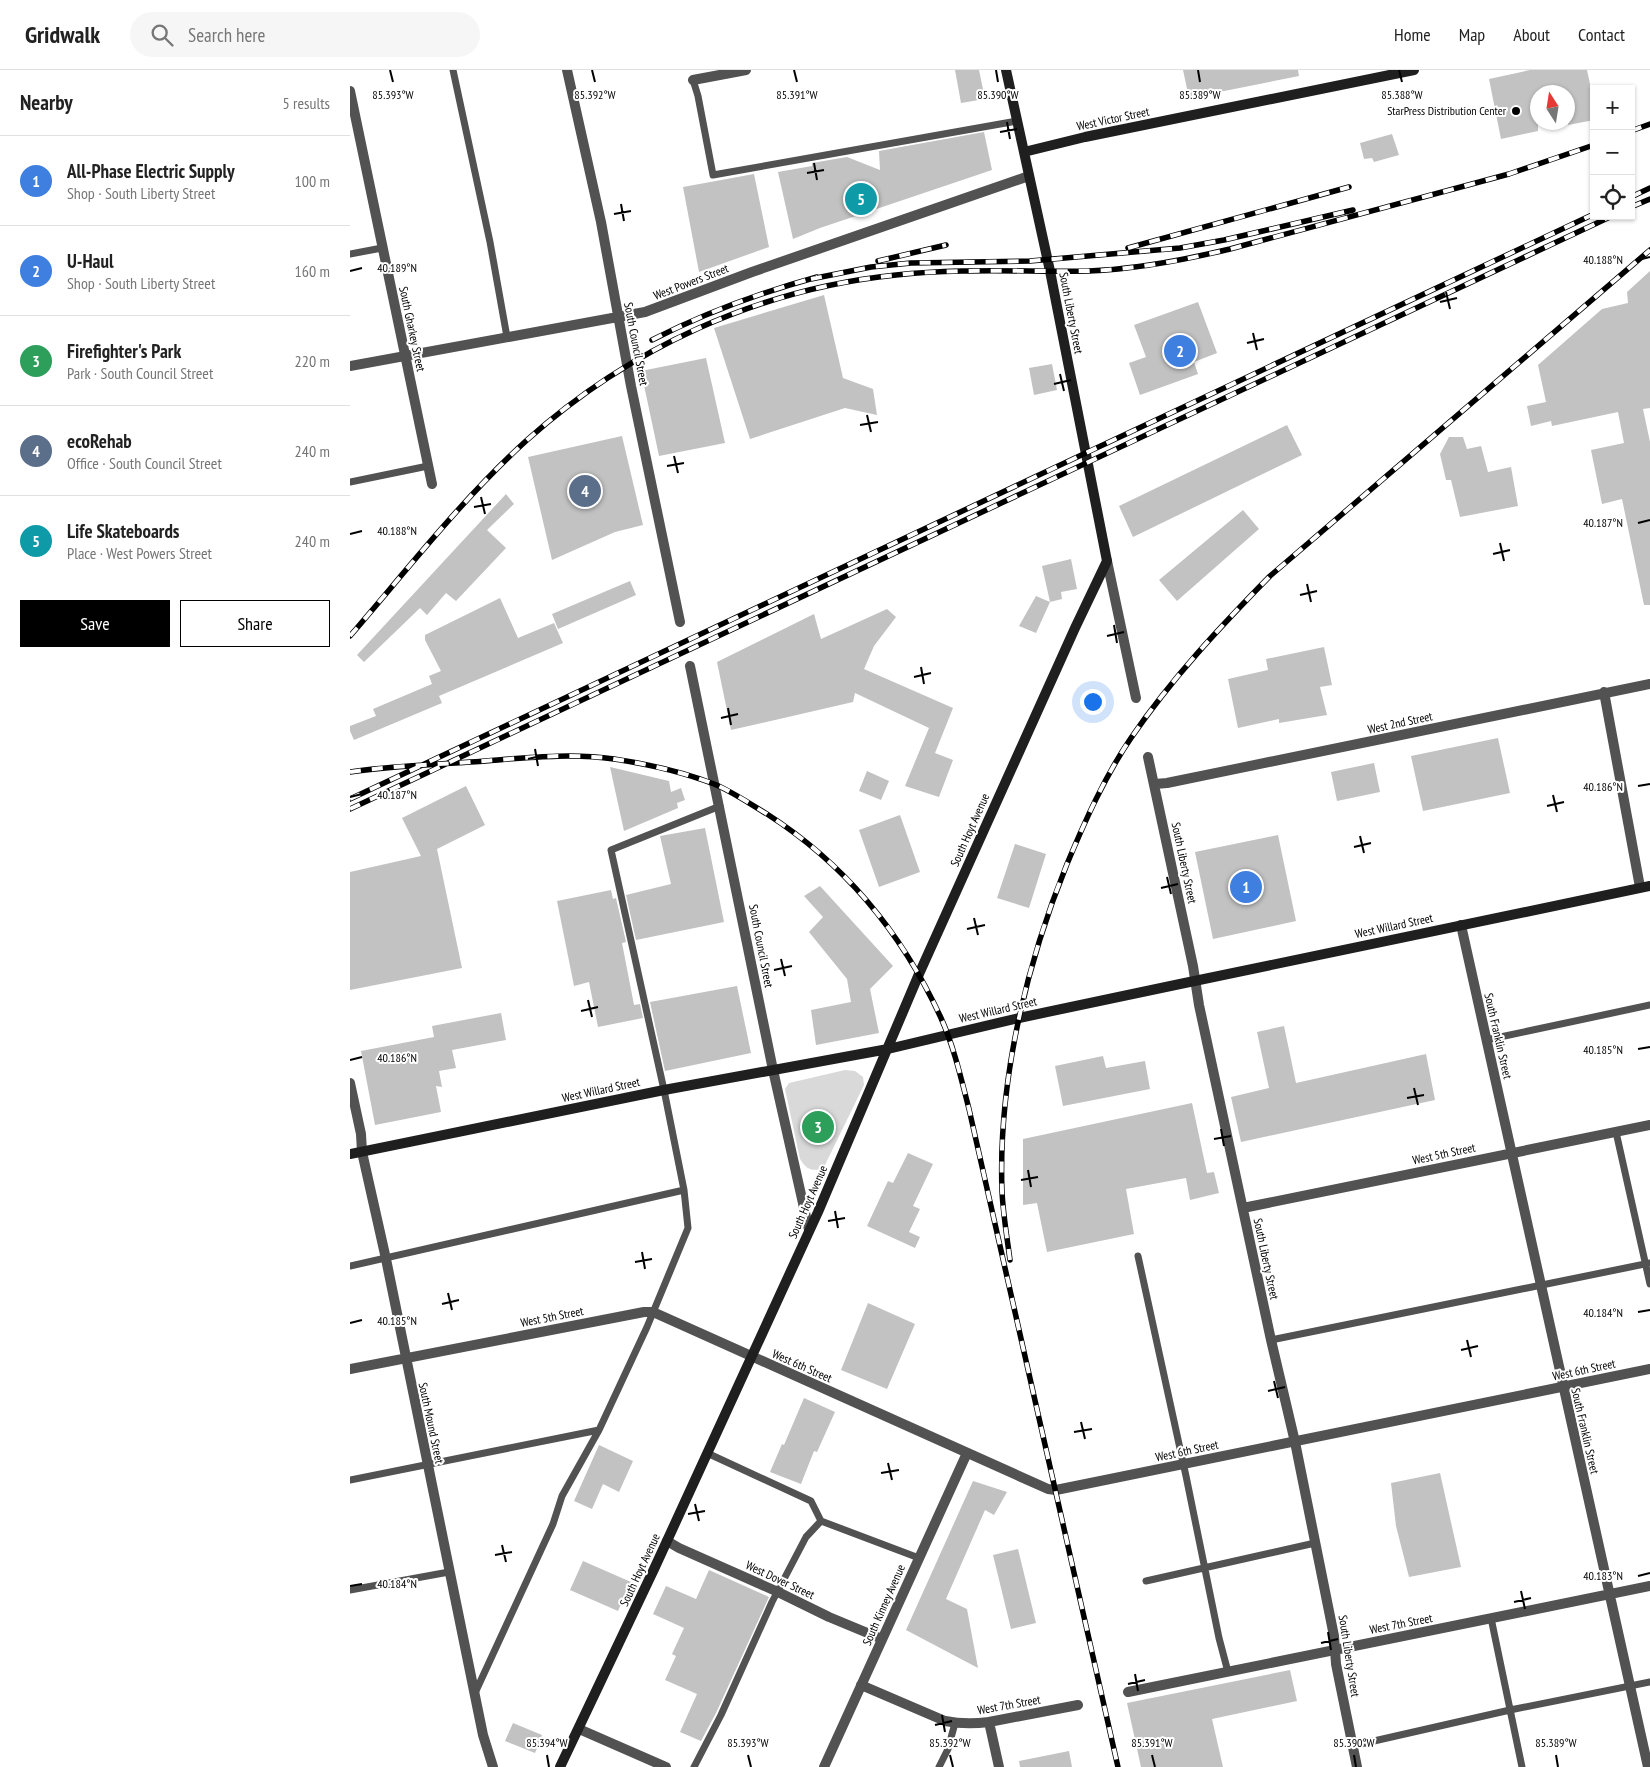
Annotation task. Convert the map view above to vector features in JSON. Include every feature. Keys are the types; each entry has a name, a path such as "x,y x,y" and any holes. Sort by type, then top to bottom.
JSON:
{"main road":[{"name":"South Liberty Street","path":"1006,70 1052,280 1108,561"},
{"name":"West Victor Street","path":"1024,152 1400,71 1414,70"},
{"name":"South Hoyt Avenue","path":"560,1767 752,1356 809,1230 919,974 1075,628 1108,561"},
{"name":"West Willard Street","path":"350,1154 664,1090 888,1049 1019,1018 1645,886"}],"street":[{"name":"South Council Street","path":"567,70 601,222 618,317 680,622"},
{"path":"693,80 746,70"},
{"name":"South Gharkey Street","path":"350,90 432,484"},
{"name":"West Powers Street","path":"350,366 645,312 752,272 1029,176"},
{"path":"1108,561 1136,698"},
{"name":"South Council Street","path":"690,666 773,1070 809,1230"},
{"name":"West 2nd Street","path":"1155,784 1305,756 1604,692 1650,684"},
{"path":"1604,692 1645,886"},
{"name":"South Liberty Street","path":"1148,757 1271,1340 1295,1442 1334,1636 1336,1664 1357,1767"},
{"name":"South Franklin Street","path":"1461,925 1648,1767"},
{"name":"South Mound Street","path":"350,1083 361,1134 362,1152 386,1259 474,1694 483,1735 493,1767"},
{"name":"West 5th Street","path":"1243,1208 1650,1125"},
{"path":"652,1312 752,1356"},
{"name":"West 5th Street","path":"350,1369 405,1357 652,1312"},
{"name":"West 6th Street","path":"752,1356 967,1454 1048,1489 1056,1490 1650,1369"},
{"name":"South Kinney Avenue","path":"824,1767 967,1454"},
{"name":"West Dover Street","path":"667,1541 829,1617 882,1639"},
{"name":"West 7th Street","path":"1128,1692 1650,1586"},
{"name":"West 7th Street","path":"861,1685 945,1721 955,1723 976,1724 1078,1705"},
{"path":"989,1722 999,1767"},
{"path":"579,1729 666,1767"}],"lane":[{"path":"453,70 490,242 507,337"},
{"path":"693,80 698,96 713,175 1017,121"},
{"path":"350,254 382,248"},
{"path":"350,482 428,466"},
{"path":"474,1694 553,1524 562,1496 599,1430 688,1228 684,1190 664,1090 611,850 720,806"},
{"path":"1486,1040 1650,1005"},
{"path":"1616,1132 1648,1263 1650,1284"},
{"path":"350,1266 684,1190"},
{"path":"1138,1256 1184,1465 1219,1638 1228,1672"},
{"path":"1271,1340 1648,1263"},
{"path":"350,1480 599,1430"},
{"path":"707,1453 811,1501 821,1521 919,1558"},
{"path":"694,1767 721,1715 772,1602 806,1537 821,1521"},
{"path":"1146,1581 1315,1543"},
{"path":"350,1590 449,1572"},
{"path":"1491,1618 1522,1767"},
{"path":"1352,1746 1510,1710 1650,1682"},
{"path":"939,1767 948,1749 955,1723"}],"shaded area":[{"path":"845,1070 855,1071 863,1077 864,1085 823,1169 810,1169 800,1159 785,1089 789,1083"}],"building":[{"path":"955,70 979,70 985,99 961,103"},
{"path":"1183,70 1298,70 1299,76 1189,98"},
{"name":"StarPress Distribution Center","path":"1530,70 1587,70 1590,85 1590,121 1575,124 1575,85 1530,85 1530,130 1538,131 1501,139 1489,79"},
{"path":"984,132 992,170 820,228 793,239 778,172 812,166 812,163 847,157 880,170 879,151"},
{"path":"1392,134 1399,155 1374,162 1372,158 1364,159 1360,143"},
{"path":"754,174 769,247 699,272 683,187"},
{"path":"1650,271 1650,408 1643,409 1650,442 1650,605 1644,605 1622,499 1602,504 1591,450 1624,443 1618,412 1552,426 1551,421 1531,426 1527,406 1546,402 1538,365 1602,309 1628,303 1627,292"},
{"path":"824,295 843,378 873,389 877,415 845,408 750,439 714,328"},
{"path":"1198,302 1217,353 1194,362 1198,374 1140,395 1129,363 1146,357 1134,325"},
{"path":"706,358 725,443 659,456 641,371"},
{"path":"1052,364 1057,390 1034,395 1029,368"},
{"path":"1287,425 1302,455 1133,537 1119,506"},
{"path":"622,436 643,525 615,532 552,560 528,457"},
{"path":"1449,437 1463,437 1467,449 1481,446 1488,472 1511,467 1518,506 1460,517 1451,480 1446,480 1440,454"},
{"path":"506,494 514,504 487,530 506,548 456,601 446,593 427,615 420,608 364,662 357,655"},
{"path":"1243,510 1259,529 1177,601 1159,580"},
{"path":"1071,559 1077,589 1061,592 1062,599 1050,602 1042,566"},
{"path":"630,581 636,595 558,629 552,614"},
{"path":"1036,596 1050,602 1036,633 1019,626"},
{"path":"500,598 518,638 554,623 563,643 439,696 442,703 354,740 350,726 376,716 373,709 432,684 429,676 441,671 425,640 425,635"},
{"path":"887,609 896,617 874,646 864,669 953,708 935,753 953,760 939,797 905,786 929,728 855,693 853,702 731,730 717,662 814,614 821,639"},
{"path":"1324,647 1332,685 1320,687 1327,715 1279,723 1279,719 1238,728 1228,679 1268,670 1266,659"},
{"path":"1498,738 1510,793 1423,811 1411,756"},
{"path":"1374,763 1380,792 1337,801 1331,772"},
{"path":"610,767 669,781 671,792 681,788 685,800 677,803 678,808 624,831"},
{"path":"867,771 889,781 881,800 859,791"},
{"path":"466,786 485,825 437,849 462,968 350,990 350,872 421,856 402,818"},
{"path":"900,815 920,872 879,887 859,830"},
{"path":"705,828 724,922 636,940 626,895 671,884 660,836"},
{"path":"1278,835 1296,921 1213,939 1195,852"},
{"path":"1015,844 1046,854 1029,908 997,898"},
{"path":"820,886 893,966 870,989 879,1033 816,1045 811,1010 851,1002 847,979 809,932 823,917 804,896"},
{"path":"611,890 613,899 616,898 626,942 622,943 634,1005 640,1004 643,1018 598,1027 589,982 574,986 557,901"},
{"path":"737,986 751,1053 665,1071 650,1002"},
{"path":"501,1013 506,1040 452,1050 456,1068 439,1071 442,1087 436,1086 441,1112 375,1125 361,1051 434,1037 432,1026"},
{"path":"1284,1026 1296,1083 1426,1054 1435,1100 1241,1142 1231,1097 1269,1088 1257,1032"},
{"path":"1103,1056 1106,1068 1145,1061 1150,1089 1063,1106 1055,1066"},
{"path":"1192,1103 1207,1173 1214,1172 1219,1193 1190,1200 1186,1178 1126,1189 1134,1234 1047,1252 1037,1203 1023,1205 1023,1139"},
{"path":"908,1153 933,1164 913,1206 920,1209 909,1232 920,1237 915,1248 867,1226 888,1181 893,1183"},
{"path":"868,1303 915,1324 887,1389 841,1370"},
{"path":"804,1398 835,1412 817,1452 814,1451 801,1484 770,1472"},
{"path":"599,1445 633,1461 619,1492 603,1484 592,1509 574,1501"},
{"path":"1440,1473 1461,1567 1409,1577 1396,1526 1391,1483"},
{"path":"973,1481 1007,1492 994,1515 985,1510 946,1599 967,1609 978,1668 906,1630"},
{"path":"1018,1549 1036,1623 1011,1629 993,1555"},
{"path":"583,1561 631,1582 618,1611 570,1590"},
{"path":"709,1570 769,1597 716,1713 701,1741 680,1732 697,1694 665,1680 676,1656 672,1654 684,1628 653,1614 666,1586 696,1599"},
{"path":"1290,1670 1297,1701 1212,1719 1223,1767 1141,1767 1127,1703"},
{"path":"513,1723 542,1735 535,1753 505,1741"},
{"path":"1069,1751 1072,1767 1020,1767 1019,1761"}],"railway":[{"path":"1634,130 1650,124"},
{"path":"350,636 435,535 480,486 527,440 567,407 609,377 653,351 698,328 746,309 795,294 845,282 896,275 968,271 1089,271 1143,266 1178,260 1230,249 1509,174 1590,146"},
{"path":"1128,248 1349,187"},
{"path":"1635,195 1650,188"},
{"path":"1635,205 1650,199"},
{"path":"811,279 871,267 911,263 1030,261 1180,248 1224,240 1353,210"},
{"path":"350,799 1590,216"},
{"path":"350,809 1603,220"},
{"path":"878,261 946,245"},
{"path":"1010,1260 1002,1191 1002,1150 1010,1066 1027,983 1052,903 1067,864 1096,799 1131,738 1180,674 1270,576 1650,250"},
{"path":"652,340 733,304 817,277"},
{"path":"350,772 395,767 560,756 596,757 665,769 714,784 767,814 822,855 869,903 889,929 926,987 950,1040 960,1074 1118,1767"}],"place":[{"name":"StarPress Distribution Center","path":"1516,111"},
{"name":"Life Skateboards","path":"861,199"},
{"name":"U-Haul","path":"1180,351"},
{"name":"ecoRehab","path":"585,491"},
{"name":"All-Phase Electric Supply","path":"1246,887"},
{"name":"Firefighter's Park","path":"818,1127"}]}
